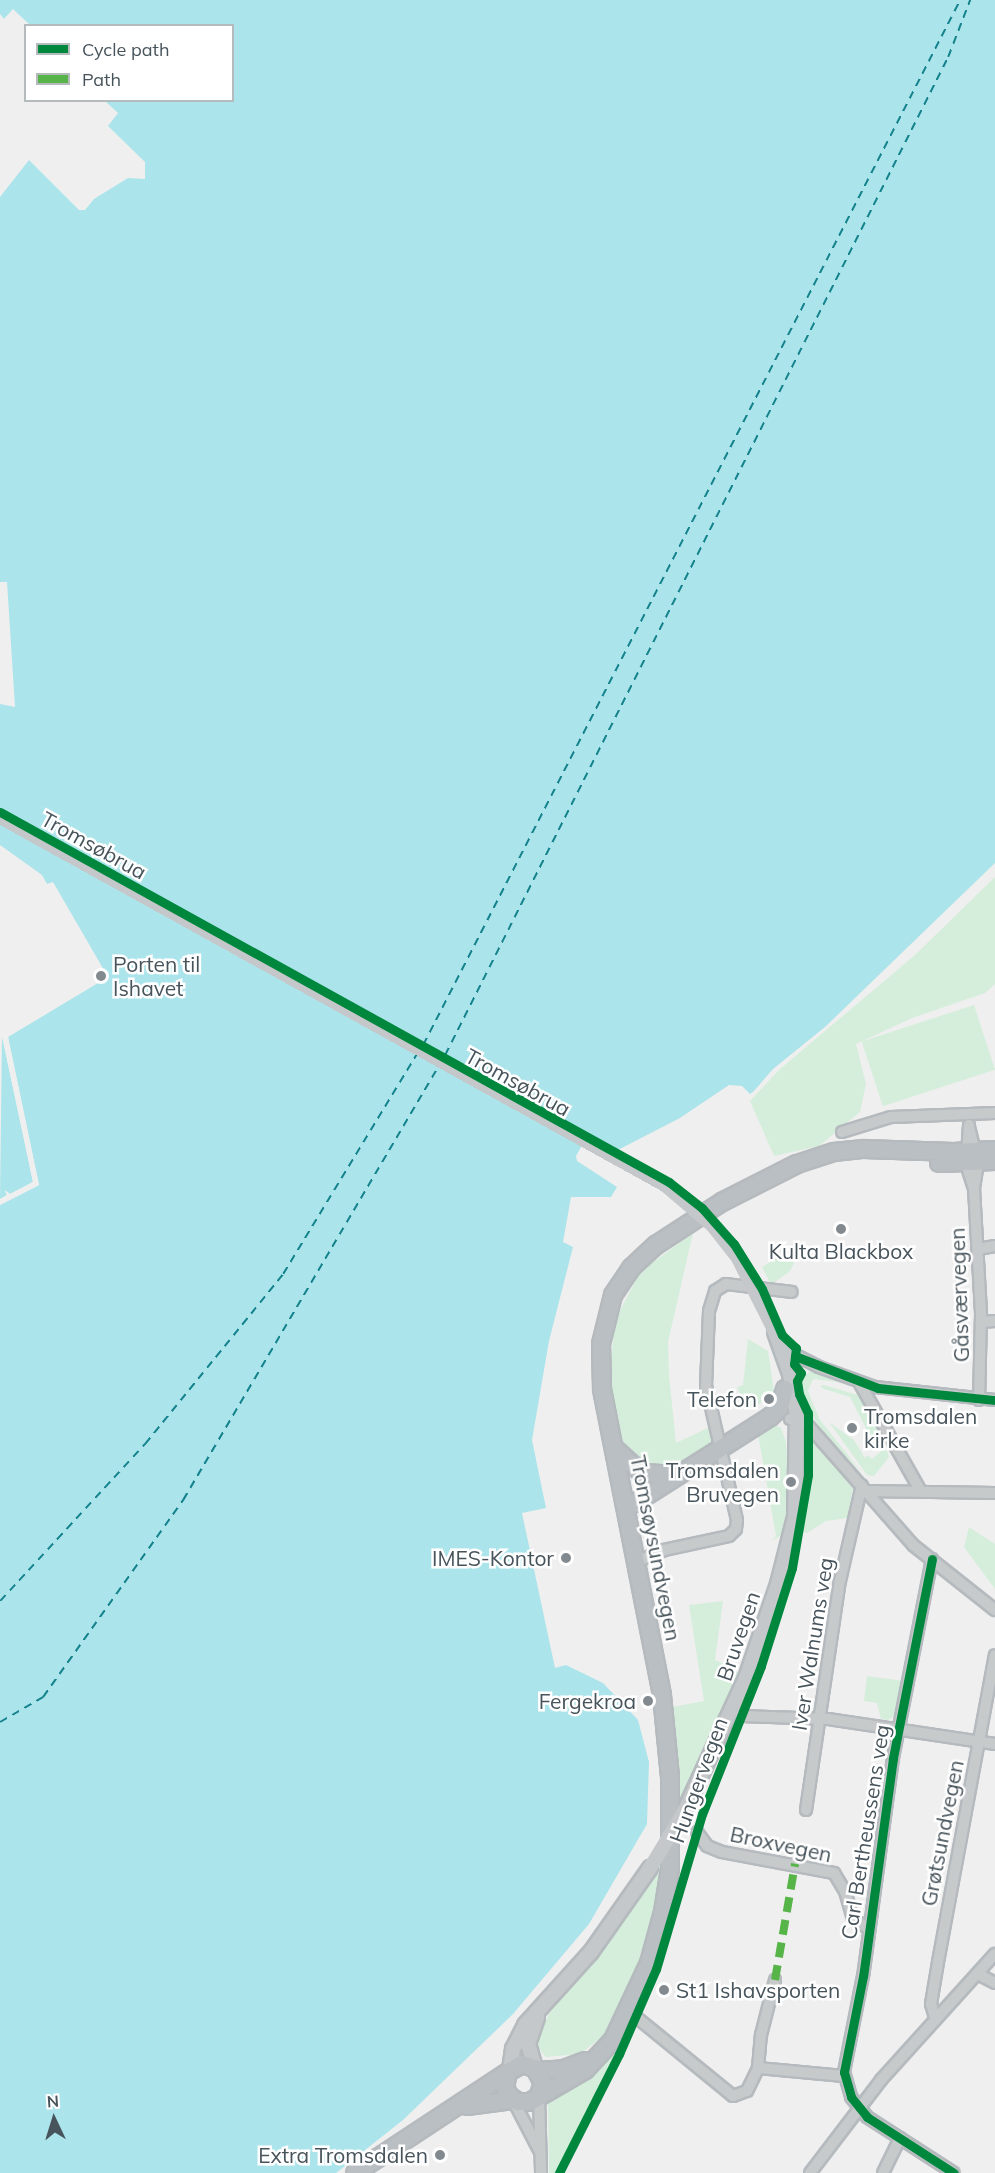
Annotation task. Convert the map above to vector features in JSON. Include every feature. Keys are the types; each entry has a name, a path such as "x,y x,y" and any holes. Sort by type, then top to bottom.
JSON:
{"highway":[{"name":"Tromsøysundvegen","path":"539,2095 580,2074 600,2055 630,2012 650,1963 663,1912 671,1834 666,1728 602,1388 601,1344 607,1311 625,1275 656,1245 723,1202 773,1175 825,1156 876,1148 995,1161"},
{"name":"Tromsøysundvegen","path":"972,1158 995,1149"},
{"path":"625,1506 770,1418 779,1409 787,1383"},
{"path":"613,1447 632,1466 649,1475 684,1472"},
{"path":"355,2173 522,2064 536,2069 569,2068 600,2055"},
{"path":"441,2115 483,2101 513,2100 524,2103 539,2095 543,2083 536,2069"},
{"path":"509,2071 505,2087 513,2100"}],"main road":[{"name":"Tromsøbrua","path":"0,817 665,1185 712,1225 738,1258 775,1332"},
{"name":"Bruvegen","path":"539,2013 591,1952 650,1868 684,1812 728,1723 763,1630 792,1533 797,1464 794,1419 775,1332"},
{"path":"536,2069 528,2044 539,2013"},
{"path":"509,2071 517,2039 539,2013"}],"street":[{"path":"842,1132 891,1118 995,1113"},
{"name":"Gåsværvegen","path":"968,1114 981,1322 979,1400"},
{"path":"978,1249 995,1246"},
{"path":"636,1562 735,1532 737,1520 719,1450 705,1378 707,1321 714,1293 729,1283 792,1292"},
{"path":"981,1322 995,1321"},
{"path":"780,1347 813,1365 891,1391 995,1400"},
{"path":"787,1383 797,1368 813,1365"},
{"path":"859,1382 920,1490"},
{"path":"794,1419 821,1438 896,1527 995,1610"},
{"path":"864,1488 995,1492"},
{"name":"Iver Walnums veg","path":"806,1809 840,1581 864,1488"},
{"name":"Carl Bertheussens veg","path":"844,2076 898,1729 932,1559"},
{"name":"Grøtsundvegen","path":"935,2017 931,2004 995,1655"},
{"path":"741,1716 819,1718 995,1743"},
{"name":"Broxvegen","path":"697,1832 707,1846 722,1852 834,1873 841,1881 853,1919 868,1928"},
{"path":"810,2173 859,2108 935,2017 995,1954"},
{"path":"978,1974 995,1983"},
{"path":"630,2012 733,2096 747,2091 758,2068 761,2035 775,1980"},
{"path":"758,2068 844,2076 859,2108 900,2139 954,2173"},
{"path":"539,2095 541,2173"},
{"path":"513,2100 540,2151"},
{"path":"883,2173 900,2139"}],"green space":[{"path":"995,877 995,984 985,993 912,1018 856,1044 866,1084 860,1112 819,1146 774,1156 750,1101 780,1069 915,955"},
{"path":"974,1005 995,1070 883,1106 862,1041"},
{"path":"693,1233 668,1342 669,1375 676,1443 710,1427 711,1442 707,1449 673,1467 649,1467 622,1443 608,1382 616,1318 641,1271"},
{"path":"786,1252 795,1261 790,1271 771,1285 762,1267"},
{"path":"748,1339 768,1351 774,1391 771,1402 767,1400 747,1410 737,1387 743,1385"},
{"path":"813,1370 847,1383 813,1379 808,1391 820,1420 862,1473 828,1438 804,1405 800,1378"},
{"path":"824,1385 861,1396 886,1441 881,1435 876,1438 881,1445 869,1434 850,1397 820,1386"},
{"path":"829,1422 854,1440 865,1458 868,1455 872,1459 886,1447 889,1457 874,1476 867,1475"},
{"path":"772,1424 781,1428 786,1442 789,1495 782,1535 771,1541 776,1536 758,1434"},
{"path":"811,1437 853,1488 847,1518 826,1521 807,1533 803,1532 809,1483 801,1440"},
{"path":"969,1527 995,1544 995,1589 964,1547"},
{"path":"723,1601 715,1660 732,1667 739,1675 677,1809 672,1707 704,1701 689,1605"},
{"path":"867,1676 904,1681 899,1713 888,1720 881,1719 877,1703 864,1701"},
{"path":"664,1856 645,1960 615,2019 603,2036 580,2054 546,2057 538,2047 538,2038 549,2014 623,1920"},
{"path":"629,2026 556,2173 549,2173 548,2101 611,2058"}],"water":[{"path":"0,0 995,0 995,863 825,1027 773,1069 750,1094 742,1086 729,1085 680,1118 610,1154 585,1140 576,1156 577,1161 617,1187 611,1197 571,1197 563,1242 573,1247 549,1341 532,1440 546,1508 522,1513 555,1668 566,1665 603,1683 638,1720 649,1762 647,1824 589,1924 513,2014 403,2120 336,2173 0,2173 0,1205 39,1185 8,1037 108,977 53,882 47,884 42,875 0,845 0,704 15,707 7,582 0,582 0,197 29,160 79,210 85,210 94,199 128,178 145,179 145,162 108,126 118,113 106,102 234,102 234,24 29,24 13,9 4,19 0,14"},
{"path":"2,1036 33,1182 10,1194 5,1191 7,1195 0,1199"}],"pier":[{"path":"2,1036 8,1037 39,1185 0,1205 0,1199 7,1195 5,1190 10,1194 33,1182"}],"ferry route":[{"path":"423,1045 960,0"},
{"path":"445,1055 948,57 970,0"},
{"path":"0,1601 145,1444 283,1274 417,1054"},
{"path":"0,1722 43,1697 183,1500 438,1067"}],"marked path":[{"path":"775,1980 795,1864"}],"cycle path":[{"name":"Hungervegen","path":"0,812 669,1182 702,1208 734,1244 762,1289 782,1335 796,1348 794,1364 801,1373 797,1381 799,1394 808,1413 808,1475 792,1568 761,1666 702,1814 656,1969 619,2054 559,2173"},
{"path":"795,1356 878,1388 995,1400"},
{"path":"932,1559 893,1758 863,1976 844,2072 851,2097 867,2117 954,2173"}],"place":[{"name":"Porten til Ishavet","path":"101,976"},
{"name":"Kulta Blackbox","path":"841,1229"},
{"name":"Telefon","path":"769,1399"},
{"name":"Tromsdalen kirke","path":"852,1428"},
{"name":"Tromsdalen Bruvegen","path":"791,1482"},
{"name":"IMES-Kontor","path":"566,1558"},
{"name":"Fergekroa","path":"648,1701"},
{"name":"St1 Ishavsporten","path":"664,1990"},
{"name":"Extra Tromsdalen","path":"440,2155"}]}
